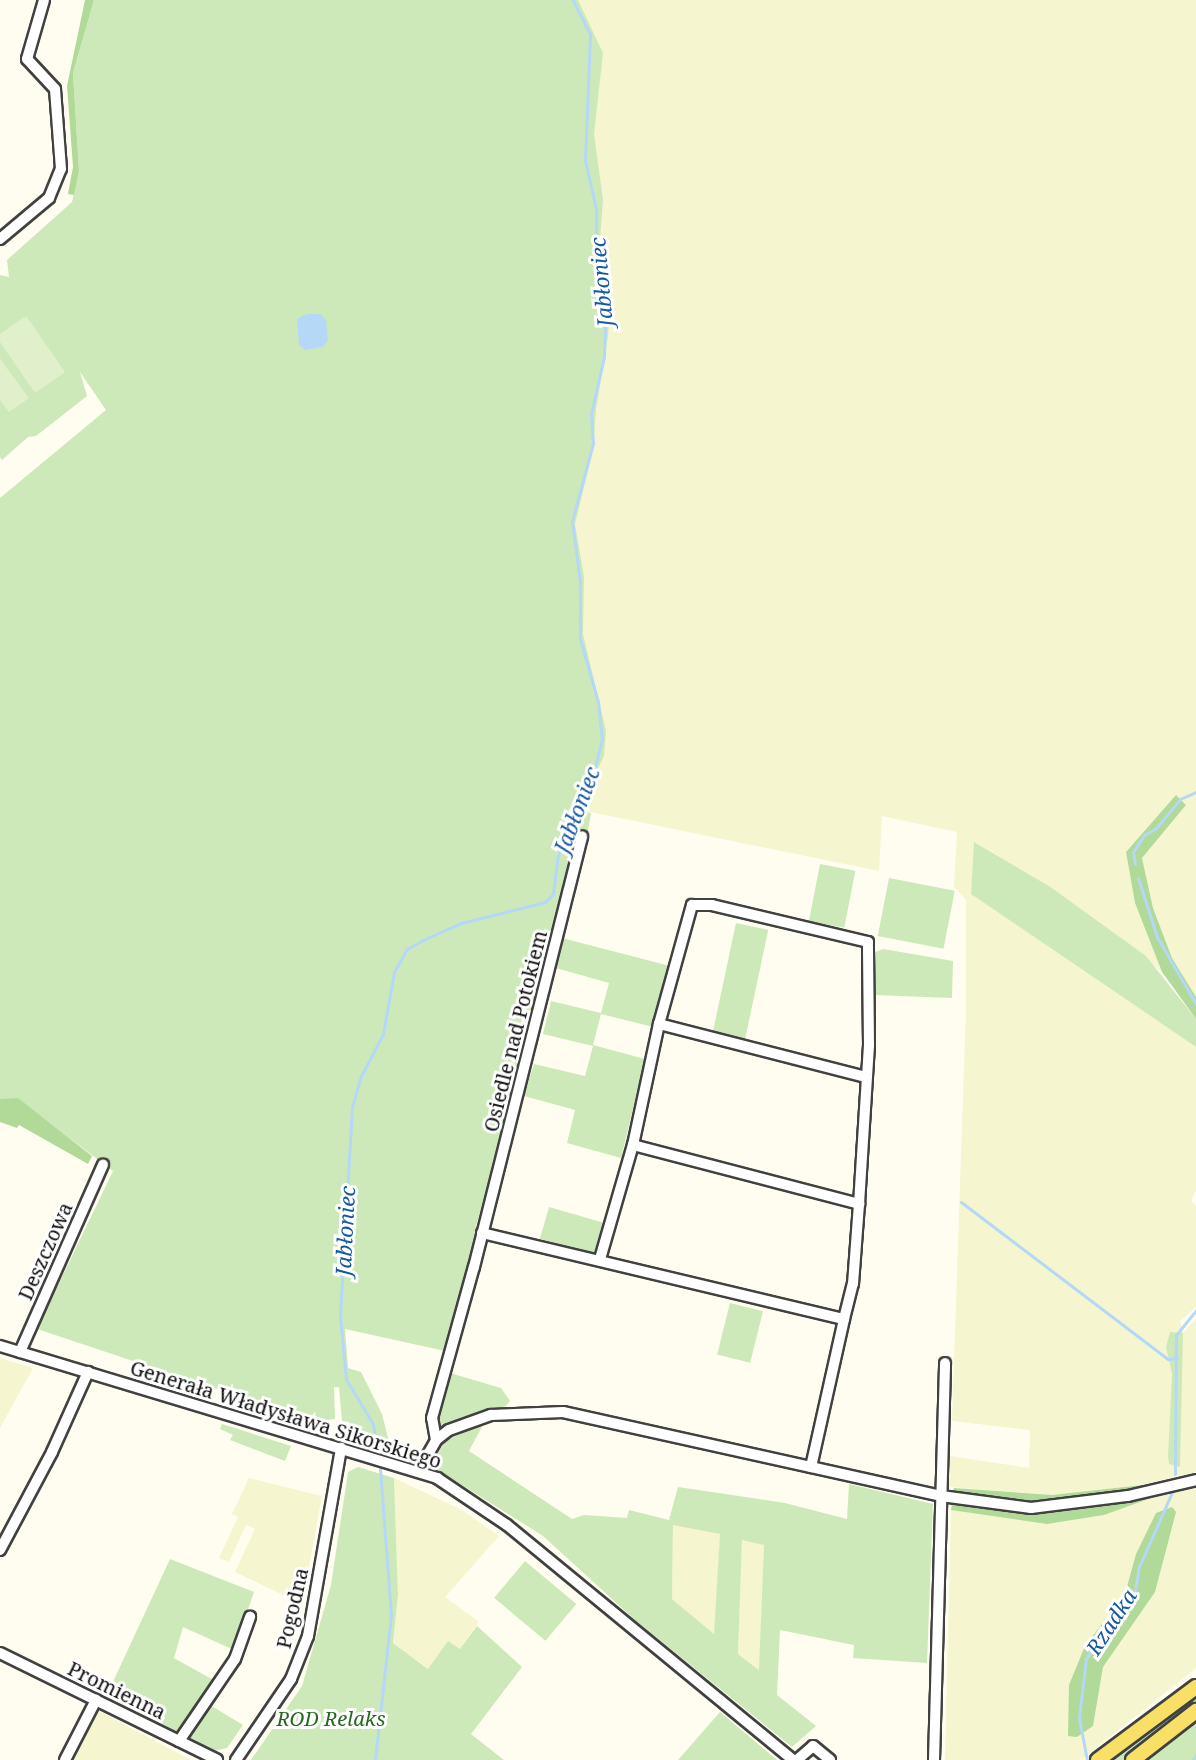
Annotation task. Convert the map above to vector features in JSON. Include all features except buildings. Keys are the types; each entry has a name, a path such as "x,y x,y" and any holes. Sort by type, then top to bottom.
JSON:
{"main road":[{"path":"1098,1760 1196,1687"},
{"path":"1133,1760 1196,1711"}],"street":[{"path":"0,239 49,198 61,169 55,89 27,59 44,0"},
{"name":"Osiedle nad Potokiem","path":"436,1440 432,1418 482,1233 582,836"},
{"path":"600,1259 633,1145 659,1024 692,905 712,906 868,942 866,1077 854,1284 811,1467"},
{"path":"659,1024 866,1077"},
{"path":"633,1145 859,1204"},
{"name":"Deszczowa","path":"20,1352 103,1165"},
{"path":"482,1233 600,1259 844,1319"},
{"name":"Generała Władysława Sikorskiego","path":"0,1346 419,1470 459,1491 507,1525 792,1760"},
{"path":"934,1760 945,1363"},
{"path":"0,1550 52,1452 88,1372"},
{"path":"419,1470 436,1440 449,1430 491,1415 563,1412 941,1496 1031,1508 1128,1496 1196,1480"},
{"name":"Pogodna","path":"236,1760 291,1679 308,1636 341,1448"},
{"path":"179,1741 235,1659 250,1617"},
{"name":"Promienna","path":"0,1653 217,1760"},
{"path":"65,1760 96,1700"},
{"path":"797,1760 813,1746 830,1760"}],"green space":[{"path":"85,0 94,0 73,73 79,171 74,195 68,194 73,167 67,86"},
{"path":"94,0 578,0 603,53 594,134 603,200 600,240 610,308 608,336 596,409 593,450 575,524 584,577 583,634 606,731 604,756 578,810 591,813 587,836 476,1226 446,1368 445,1351 345,1329 348,1368 361,1372 382,1414 389,1442 352,1433 349,1422 342,1421 339,1387 334,1387 335,1419 328,1420 235,1395 37,1329 113,1171 18,1099 0,1099 0,498 106,410 80,372 87,396 36,436 28,437 2,460 0,457 0,275 9,277 7,260 72,202 79,171 73,73"},
{"path":"567,0 1196,0 1196,997 1172,958 1153,908 1142,858 1186,805 1176,795 1126,852 1135,903 1162,972 1049,886 975,842 971,894 1196,1047 1196,1191 1191,1200 1196,1206 1196,1307 1180,1321 1183,1333 1196,1319 1196,1472 1126,1488 1052,1495 949,1487 950,1456 1029,1468 1030,1430 952,1421 966,1009 966,900 954,886 957,832 882,816 879,871 571,808 575,643"},
{"path":"26,316 65,372 35,393 0,342 0,334"},
{"path":"0,359 29,398 9,412 0,400"},
{"path":"1176,795 1186,805 1142,858 1153,908 1172,958 1196,997 1196,1019 1162,972 1135,903 1126,852"},
{"path":"974,842 1049,886 1146,956 1196,1019 1196,1047 971,894"},
{"path":"820,864 855,871 844,928 809,921"},
{"path":"889,878 955,891 944,949 878,936"},
{"path":"736,923 768,930 745,1039 713,1033"},
{"path":"562,938 670,966 653,1027 601,1014 593,1045 645,1059 621,1158 567,1143 575,1110 524,1096 534,1064 585,1076 593,1046 543,1034 551,1001 601,1013 609,983 556,968"},
{"path":"883,949 953,961 952,998 874,995 875,952"},
{"path":"18,1098 92,1156 88,1164 19,1125 17,1128 0,1122 0,1099"},
{"path":"549,1207 603,1222 594,1254 540,1239"},
{"path":"730,1303 763,1311 750,1363 717,1354"},
{"path":"1170,1332 1183,1333 1180,1467 1169,1464 1168,1457 1172,1374 1166,1347"},
{"path":"0,1358 33,1368 0,1428"},
{"path":"450,1373 501,1388 510,1401 506,1406 437,1429 437,1413"},
{"path":"484,1423 469,1451 572,1519 584,1515 627,1518 629,1510 669,1520 678,1487 785,1503 847,1519 849,1484 933,1504 927,1663 853,1658 854,1645 780,1630 777,1695 816,1726 792,1747 635,1620 543,1536 435,1468 435,1459 445,1441","holes":["673,1525 720,1534 714,1634 672,1599","742,1540 764,1545 759,1670 738,1654"]},
{"path":"222,1424 291,1446 285,1461 230,1440 233,1435 220,1429"},
{"name":"ROD Relaks","path":"358,1467 394,1478 398,1595 393,1643 428,1669 448,1641 460,1649 477,1626 522,1667 471,1734 504,1760 251,1760 302,1686 331,1585 348,1472"},
{"path":"249,1478 322,1496 302,1604 235,1572 255,1529 246,1525 229,1562 219,1558 238,1517 232,1514"},
{"path":"394,1478 462,1510 499,1536 445,1597 479,1622 460,1649 448,1641 429,1669 393,1643 398,1595"},
{"path":"1143,1485 1151,1498 1104,1515 1047,1524 951,1510 954,1488 1052,1495"},
{"path":"1196,1485 1196,1668 1081,1760 945,1760 951,1510 1047,1524 1104,1515 1167,1491"},
{"path":"1172,1507 1176,1512 1155,1592 1103,1667 1093,1726 1077,1737 1068,1736 1069,1685 1085,1646 1125,1594 1136,1554 1156,1513"},
{"path":"673,1524 720,1534 715,1635 672,1599"},
{"path":"742,1540 764,1544 760,1670 738,1654"},
{"path":"170,1559 254,1592 234,1650 183,1627 174,1658 215,1681 178,1734 105,1699"},
{"path":"525,1561 576,1604 545,1641 494,1598"},
{"path":"1196,1696 1196,1704 1124,1760 1112,1760"},
{"path":"210,1705 243,1725 227,1748 214,1751 186,1738"},
{"path":"99,1711 191,1760 73,1760"},
{"path":"720,1712 777,1760 678,1760"},
{"path":"1196,1720 1196,1760 1145,1760 1180,1732"}],"water":[{"path":"307,314 320,314 326,320 328,340 323,347 305,350 299,345 297,319"}],"waterway":[{"name":"Jabłoniec","path":"376,1440 373,1424 346,1379 340,1315 352,1107 361,1076 383,1034 394,972 407,949 423,940 461,923 545,902 553,894 558,856 571,817 591,783 602,739 598,702 580,639 580,582 572,521 593,443 591,414 604,357 606,296 596,255 596,209 585,160 590,34 573,0"},
{"name":"Rzadka","path":"1135,864 1133,852 1144,835 1156,828 1180,799 1196,792"},
{"name":"Rzadka","path":"1138,878 1157,937 1196,1004"},
{"path":"961,1202 1168,1359 1177,1358"},
{"name":"Rzadka","path":"1175,1474 1176,1335 1196,1310"},
{"name":"Jabłoniec","path":"375,1760 391,1615 380,1468"},
{"name":"Rzadka","path":"1087,1760 1079,1718 1086,1658 1135,1591 1139,1567 1173,1490"},
{"path":"1193,1760 1196,1755"}]}
